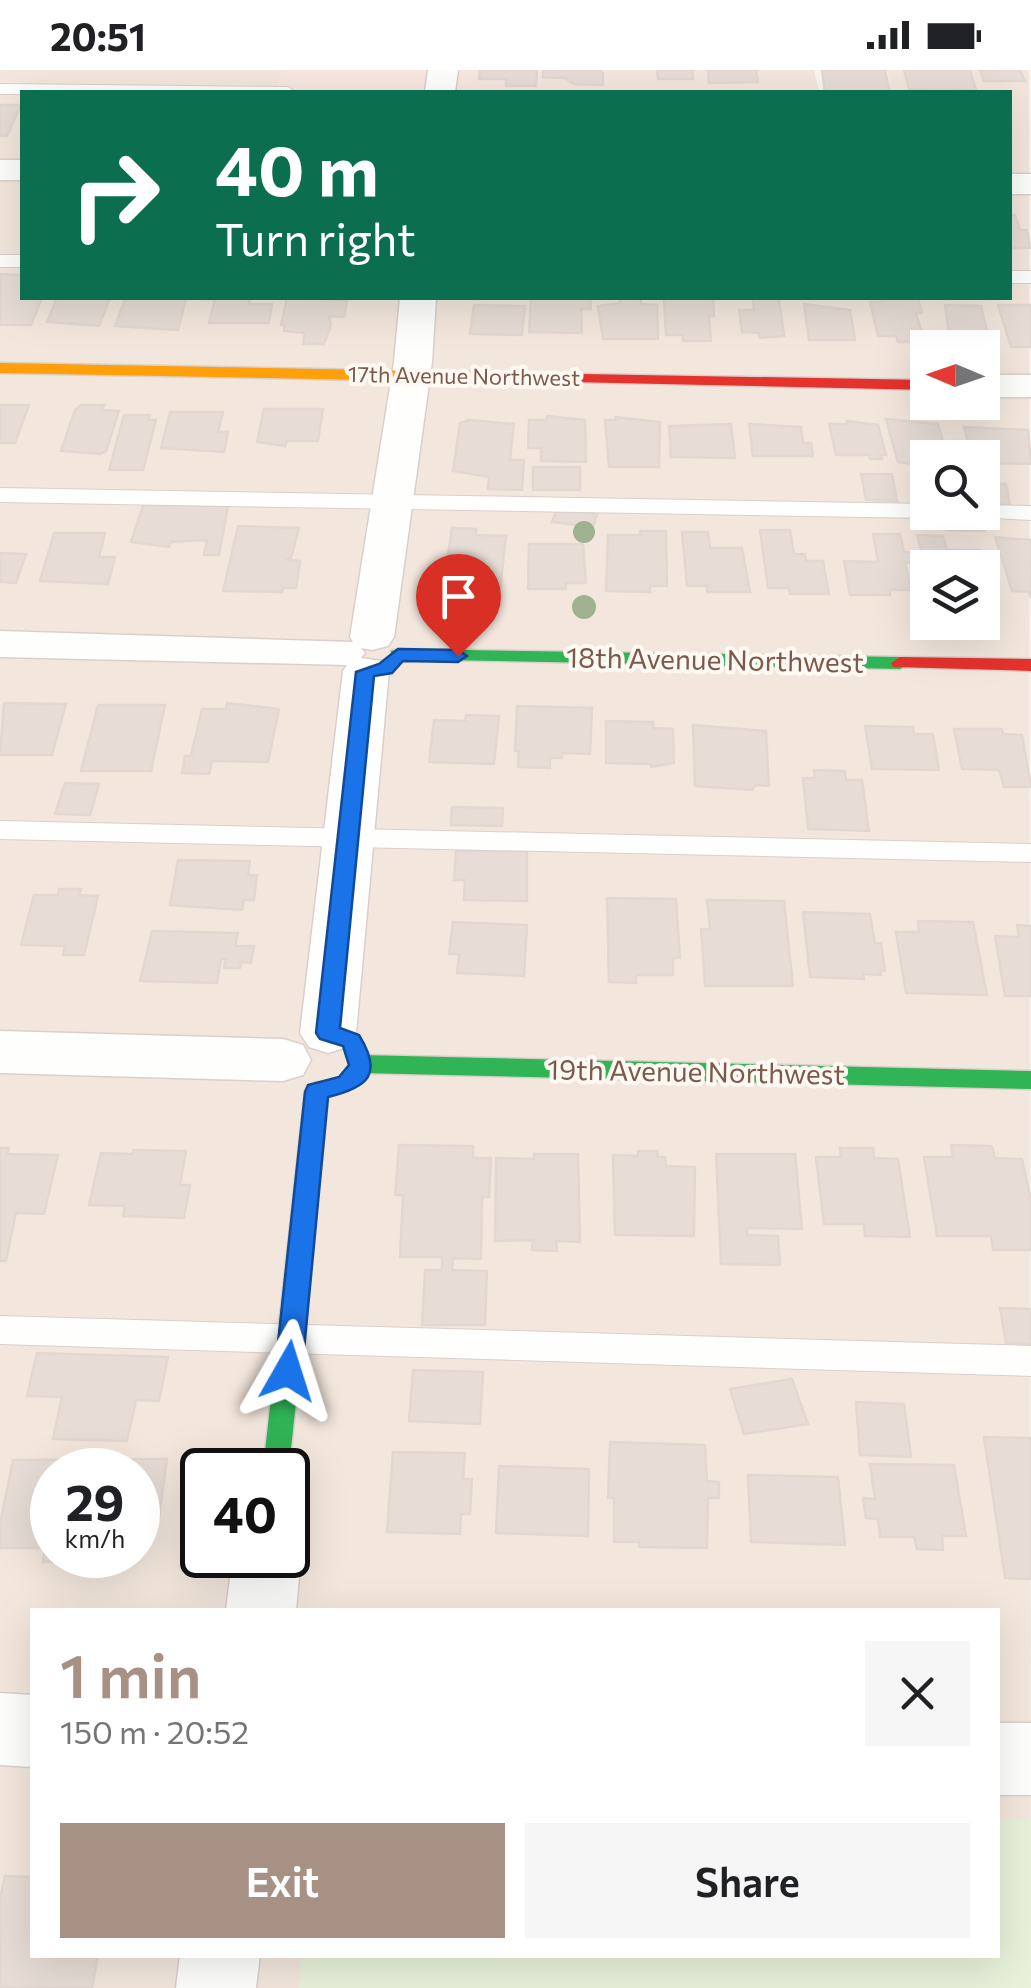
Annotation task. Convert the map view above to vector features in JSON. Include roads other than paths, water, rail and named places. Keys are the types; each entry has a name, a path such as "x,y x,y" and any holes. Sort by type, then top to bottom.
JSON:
{"street":[{"path":"280,1448 369,654 411,376 418,300"},
{"name":"17th Avenue Northwest","path":"0,368 910,384"},
{"path":"1000,386 1031,386"},
{"name":"18th Avenue Northwest","path":"0,644 1031,665"},
{"name":"19th Avenue Northwest","path":"0,1052 1031,1080"},
{"path":"261,1608 265,1578"},
{"path":"0,1729 30,1730"},
{"path":"1000,1758 1031,1759"},
{"path":"216,1988 220,1958"}],"lane":[{"path":"0,89 96,90"},
{"path":"0,496 910,511"},
{"path":"1000,512 1031,513"},
{"path":"0,830 1031,853"},
{"path":"0,1330 1031,1361"}]}
